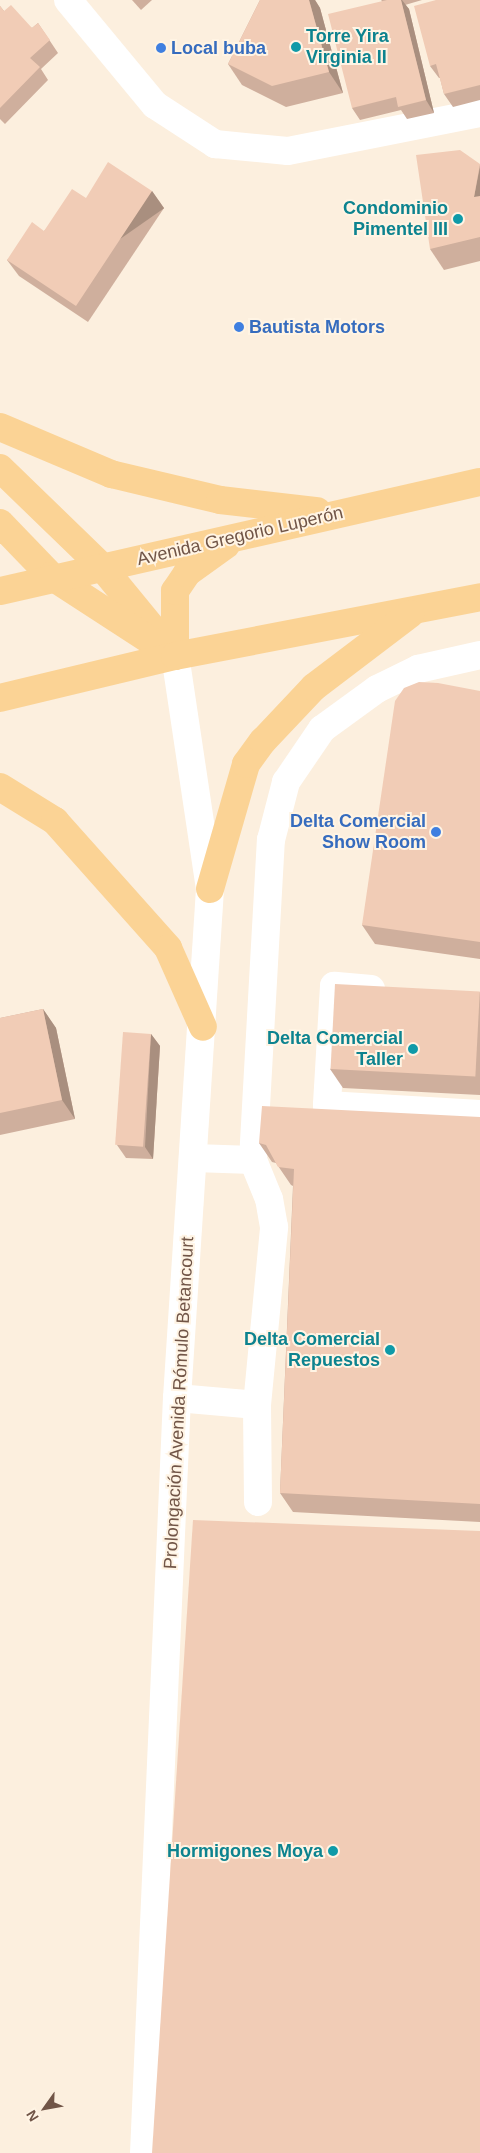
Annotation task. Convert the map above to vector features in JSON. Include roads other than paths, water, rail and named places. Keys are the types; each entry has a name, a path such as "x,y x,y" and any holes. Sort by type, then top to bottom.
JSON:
{"main road":[{"path":"0,427 111,474 220,500 339,514"},
{"path":"0,468 102,567 175,656"},
{"name":"Avenida Gregorio Luperón","path":"0,591 51,576 102,567 480,482"},
{"path":"0,523 51,576 175,656"},
{"path":"175,656 175,591 208,555 250,534"},
{"path":"0,698 175,656 480,597"},
{"path":"210,889 246,764 263,741 314,687 414,611"},
{"path":"0,787 55,821 168,948 204,1027"}],"street":[{"path":"68,0 155,105 215,144 288,151 389,129 480,113"},
{"path":"258,1502 257,1406 274,1227 269,1199 253,1160 271,840 286,782 322,729 377,688 418,669 480,655"},
{"name":"Prolongación Avenida Rómulo Betancourt","path":"144,2153 177,1398 204,1027 210,889 175,656"},
{"path":"402,991 334,986 327,1105 480,1114"},
{"path":"194,1158 253,1160"},
{"path":"177,1398 257,1406"}],"place":[{"name":"Torre Yira Virginia II","path":"296,47"},
{"name":"Local buba","path":"161,48"},
{"name":"Condominio Pimentel III","path":"458,219"},
{"name":"Bautista Motors","path":"239,327"},
{"name":"Delta Comercial Show Room","path":"436,832"},
{"name":"Delta Comercial Taller","path":"413,1049"},
{"name":"Delta Comercial Repuestos","path":"390,1350"},
{"name":"Hormigones Moya","path":"333,1851"}]}
